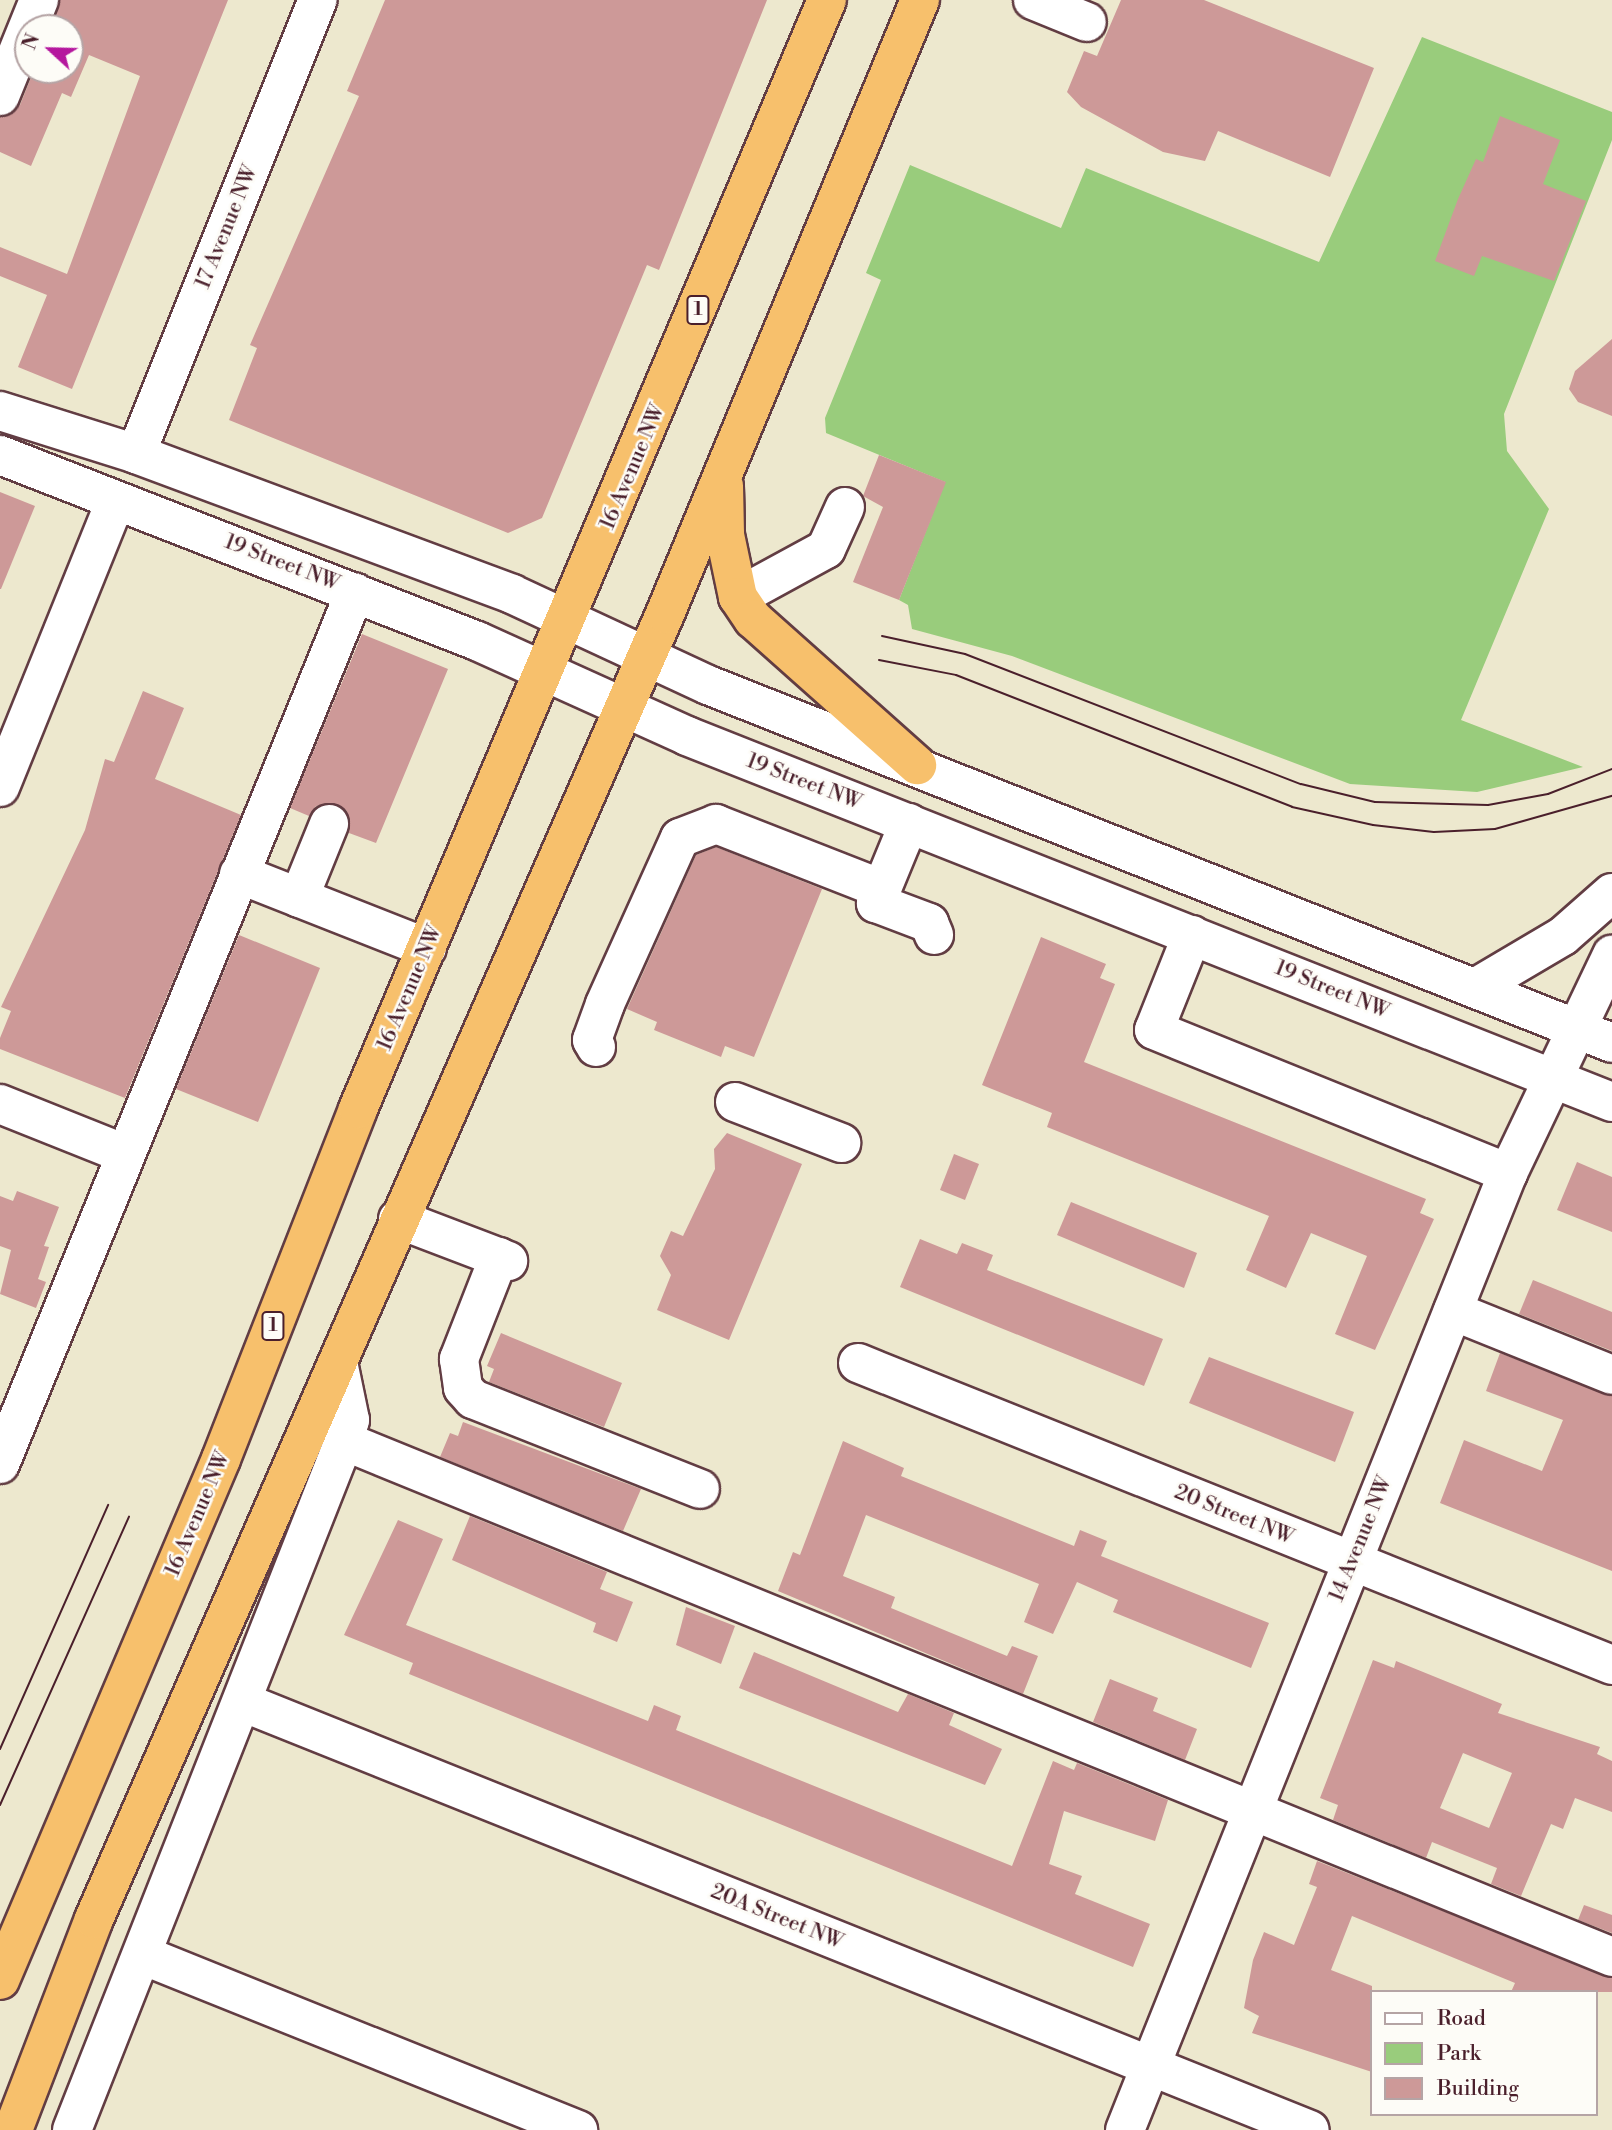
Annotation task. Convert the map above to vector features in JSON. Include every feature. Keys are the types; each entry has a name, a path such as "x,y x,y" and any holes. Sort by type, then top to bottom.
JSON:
{"highway":[{"name":"16 Avenue NW","path":"0,1980 221,1459 427,948 546,673 827,0"},
{"path":"13,2130 94,1920 398,1219 646,658 920,0"},
{"path":"724,470 725,535 738,597 760,628 917,765"}],"street":[{"path":"0,96 39,0"},
{"name":"17 Avenue NW","path":"136,454 318,0"},
{"path":"1033,0 1087,22"},
{"path":"0,411 136,454 568,620 646,658 1595,1036"},
{"name":"19 Street NW","path":"0,455 115,502 355,592 546,673 623,709 1612,1102"},
{"path":"0,787 115,502"},
{"path":"738,597 826,549 845,507"},
{"path":"0,1464 355,592"},
{"path":"879,896 909,823"},
{"path":"299,898 329,824"},
{"path":"596,1047 592,1040 605,1004 680,838 716,824 879,896 929,923 934,935"},
{"path":"239,874 427,948"},
{"path":"1475,988 1563,936 1612,892"},
{"path":"1192,935 1154,1030 1508,1172"},
{"name":"14 Avenue NW","path":"1125,2130 1508,1172 1552,1077 1595,1036 1612,955"},
{"path":"735,1102 791,1110 841,1143"},
{"path":"0,1104 125,1154"},
{"path":"398,1219 503,1259 459,1359 463,1388 473,1399 700,1489"},
{"path":"1453,1311 1612,1375"},
{"path":"72,2130 145,1956 245,1703 344,1441 350,1420 338,1362"},
{"name":"20 Street NW","path":"858,1363 1612,1665"},
{"path":"344,1441 1251,1813 1612,1957"},
{"name":"20A Street NW","path":"245,1703 1310,2130"},
{"path":"145,1956 578,2130"}],"green space":[{"path":"1422,37 1612,112 1612,140 1504,414 1507,451 1549,509 1461,720 1583,767 1477,792 1350,784 1012,656 912,629 908,605 899,600 945,482 826,433 825,418 881,280 866,273 910,165 1061,228 1086,168 1319,262"}],"building":[{"path":"60,0 228,0 72,389 18,367 47,295 0,276 0,247 67,274 140,76 89,55 84,67 84,14 56,14"},
{"path":"385,0 767,0 659,270 647,265 542,518 508,533 229,420 257,348 250,345 359,96 347,91"},
{"path":"1121,0 1204,0 1374,68 1330,177 1218,131 1205,161 1163,152 1081,107 1067,92 1084,51 1097,56"},
{"path":"28,84 77,84 71,97 62,93 31,166 0,152 0,117 20,105"},
{"path":"1500,116 1560,140 1543,184 1586,201 1554,281 1482,256 1474,276 1435,261 1458,199 1476,159 1483,162"},
{"path":"1612,339 1612,416 1578,402 1569,389 1575,371"},
{"path":"879,455 946,482 899,600 853,582 883,507 863,496"},
{"path":"0,492 35,506 1,589 0,589"},
{"path":"362,634 448,669 376,843 349,833 347,811 337,804 316,806 309,816 290,808"},
{"path":"143,691 184,708 155,779 241,815 125,1098 0,1049 0,1038 11,1011 1,1007 85,830 105,759 114,762"},
{"path":"716,847 822,889 754,1057 725,1046 721,1057 654,1030 657,1022 627,1009 696,855"},
{"path":"239,935 320,968 258,1122 176,1089"},
{"path":"1041,937 1106,964 1100,978 1115,984 1084,1062 1426,1199 1420,1213 1434,1219 1375,1350 1335,1334 1367,1256 1311,1233 1286,1288 1246,1270 1269,1216 1047,1127 1052,1113 982,1085"},
{"path":"727,1133 802,1164 729,1340 657,1310 671,1275 660,1256 671,1231 683,1236 715,1169 714,1149"},
{"path":"954,1154 979,1164 965,1200 940,1190"},
{"path":"1577,1162 1612,1177 1612,1232 1557,1210"},
{"path":"17,1191 59,1207 44,1246 49,1247 38,1279 46,1282 36,1308 0,1294 11,1250 0,1246 0,1196 13,1201"},
{"path":"1071,1202 1197,1253 1184,1288 1057,1235"},
{"path":"920,1239 957,1254 962,1243 993,1255 987,1270 1163,1339 1144,1386 900,1287"},
{"path":"1533,1280 1612,1312 1612,1351 1519,1314"},
{"path":"501,1333 622,1383 604,1427 489,1382 494,1369 487,1366"},
{"path":"1500,1353 1612,1396 1612,1571 1440,1503 1464,1440 1542,1471 1563,1420 1486,1391"},
{"path":"1209,1357 1354,1412 1335,1462 1189,1403"},
{"path":"463,1422 641,1489 623,1531 440,1457 450,1433 458,1436"},
{"path":"843,1441 904,1468 901,1476 1074,1546 1080,1530 1107,1541 1101,1556 1269,1623 1251,1668 1113,1612 1118,1600 1077,1582 1053,1634 1024,1622 1039,1584 866,1515 843,1576 895,1597 891,1608 1007,1656 1012,1646 1038,1656 1023,1694 778,1591 793,1552 800,1555"},
{"path":"470,1516 607,1572 600,1589 633,1602 617,1642 593,1632 596,1623 452,1560"},
{"path":"398,1520 443,1539 406,1625 648,1721 654,1705 681,1716 676,1730 1012,1866 1053,1761 1074,1770 1077,1763 1168,1800 1155,1841 1064,1811 1049,1864 1082,1876 1075,1894 1150,1924 1133,1967 409,1674 413,1663 344,1635"},
{"path":"686,1607 735,1626 721,1664 676,1645"},
{"path":"754,1652 898,1712 908,1694 954,1713 949,1725 1002,1749 985,1785 739,1688"},
{"path":"1373,1660 1394,1668 1396,1661 1502,1704 1498,1713 1600,1747 1597,1754 1612,1761 1612,1812 1575,1798 1563,1829 1551,1824 1521,1896 1491,1884 1497,1868 1432,1842 1426,1858 1333,1820 1338,1805 1320,1798","holes":["1463,1753 1512,1773 1489,1828 1440,1808"]},
{"path":"1110,1679 1158,1698 1153,1711 1197,1729 1185,1760 1093,1722"},
{"path":"1317,1861 1612,1978 1612,1992 1512,1990 1515,1983 1352,1916 1331,1970 1372,1986 1370,2071 1252,2033 1259,2016 1244,2008 1253,1960 1264,1932 1294,1945 1317,1887 1309,1884"},
{"path":"1584,1905 1612,1915 1612,1933 1578,1920"}],"tram line":[{"path":"882,636 965,654 1301,784 1375,802 1488,805 1548,794 1612,769"},
{"path":"879,660 956,675 1292,807 1373,825 1434,832 1495,829 1612,796"},
{"path":"0,1749 108,1505"},
{"path":"0,1805 129,1516"}]}
